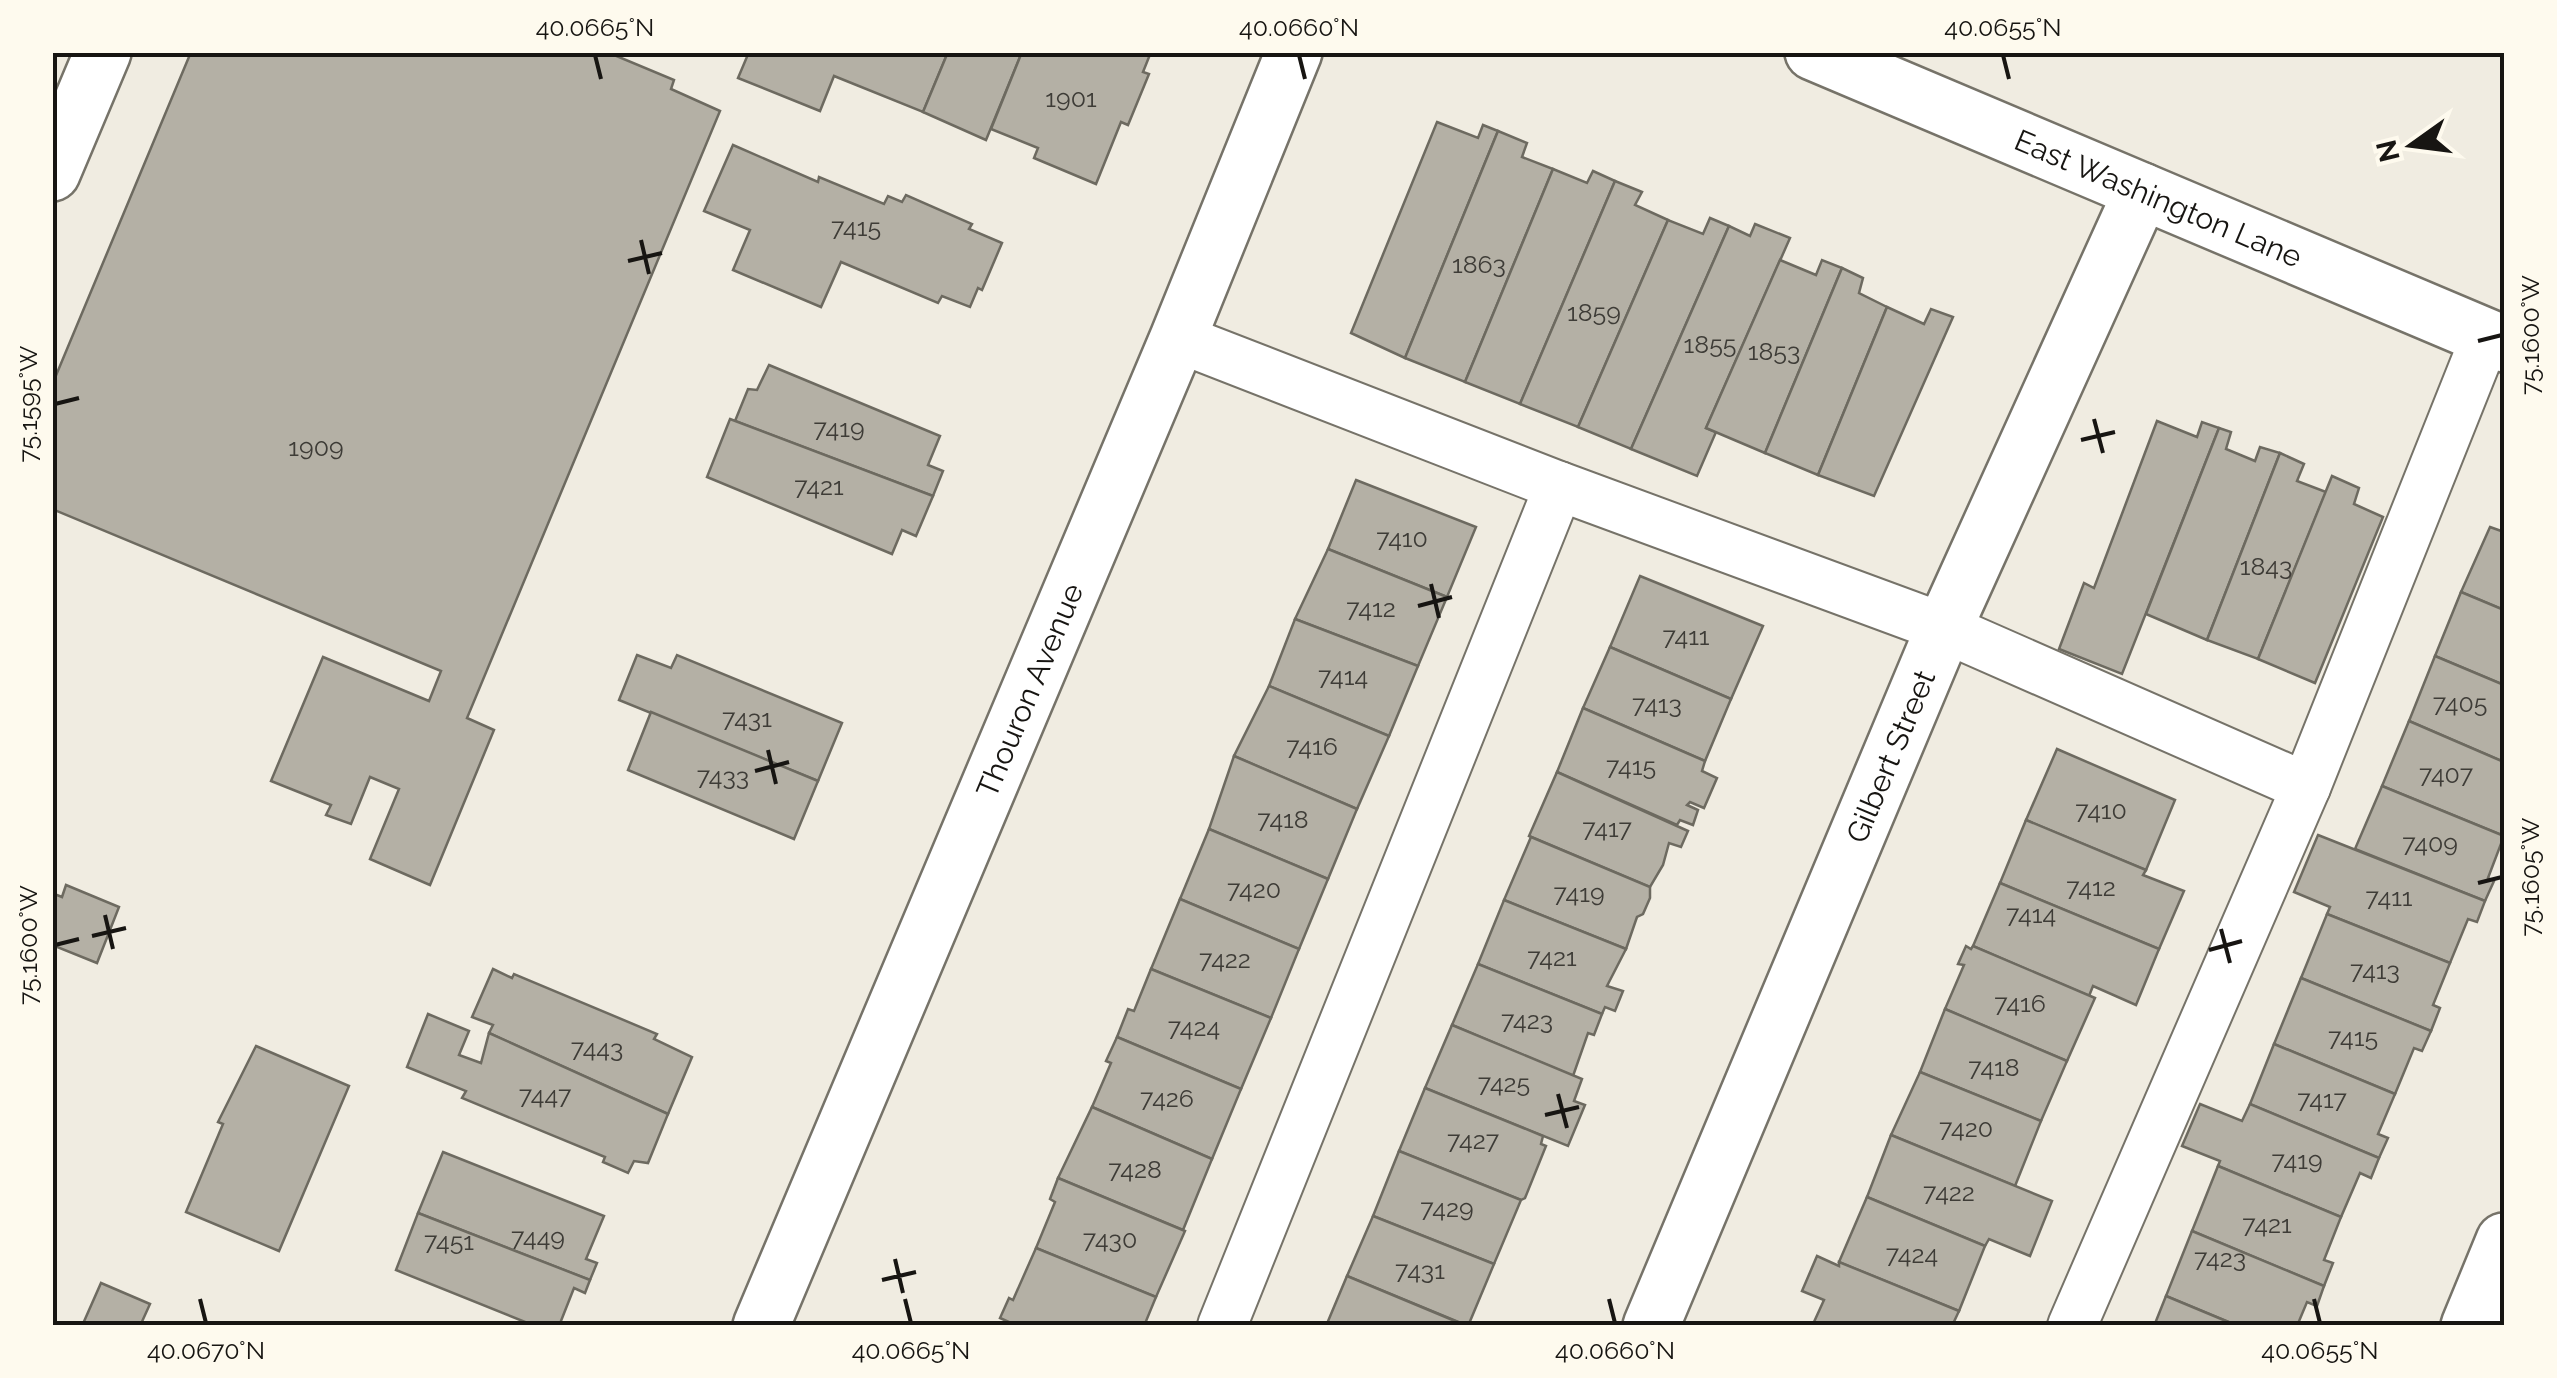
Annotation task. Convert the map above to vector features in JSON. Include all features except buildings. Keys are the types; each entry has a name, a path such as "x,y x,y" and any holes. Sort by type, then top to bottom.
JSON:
{"street":[{"path":"52,173 104,52"},
{"name":"Thouron Avenue","path":"761,1326 1178,338 1294,52"},
{"name":"East Washington Lane","path":"1813,52 2495,340"},
{"name":"Gilbert Street","path":"1651,1326 1944,628 2142,192"},
{"path":"2469,1326 2504,1241"}],"lane":[{"path":"1178,338 1559,486 1944,628 2306,787"},
{"path":"2072,1326 2495,340"},
{"path":"1222,1326 1559,486"}]}
